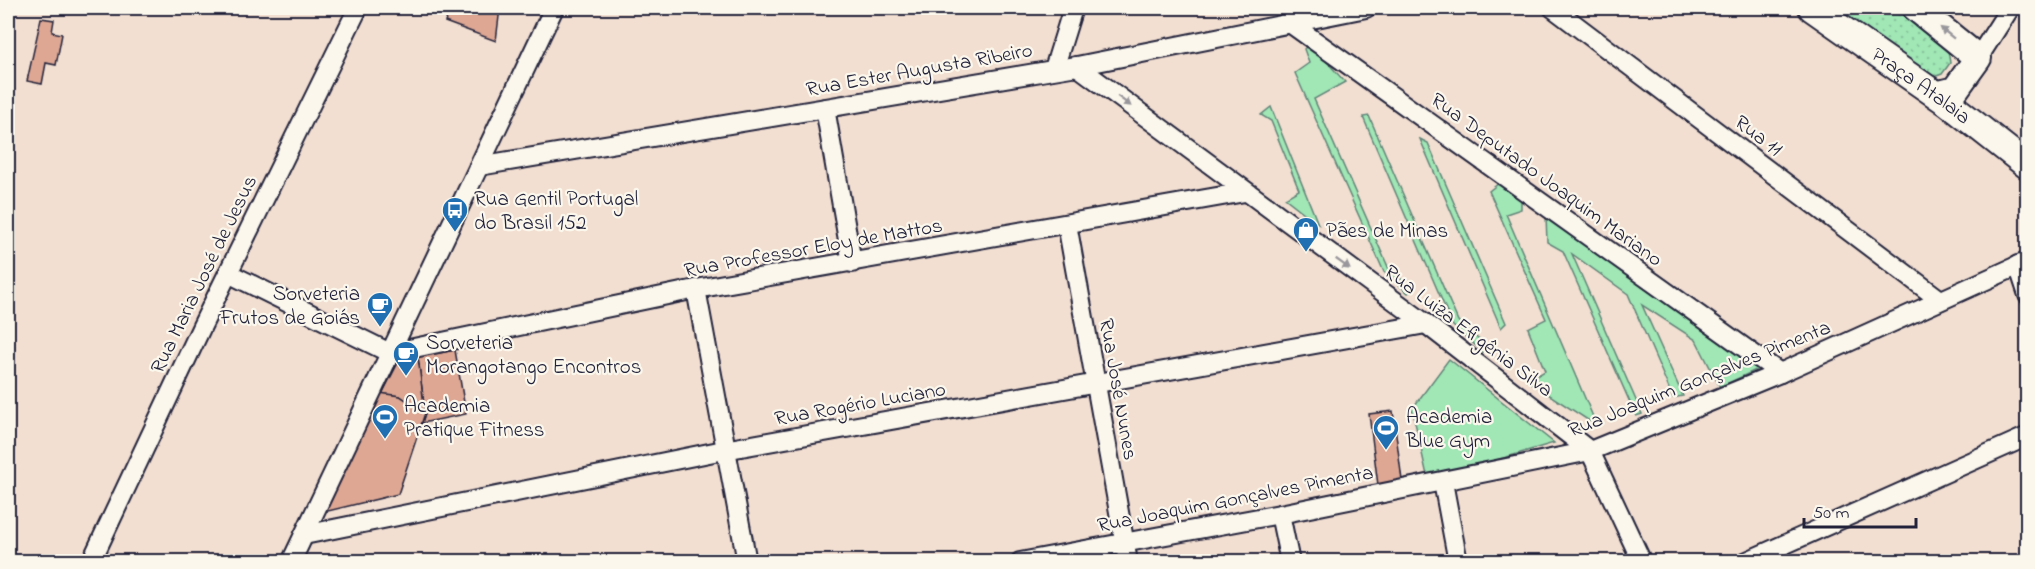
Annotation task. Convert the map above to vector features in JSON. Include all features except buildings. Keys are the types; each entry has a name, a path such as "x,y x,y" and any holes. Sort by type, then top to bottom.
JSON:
{"street":[{"name":"Rua Maria José de Jesus","path":"91,561 228,273 358,8"},
{"path":"543,8 545,26"},
{"path":"291,561 554,8"},
{"path":"1054,69 1073,8"},
{"name":"Rua Ester Augusta Ribeiro","path":"478,166 1077,66 1287,21 1366,8"},
{"name":"Rua 11","path":"1552,8 1939,299"},
{"name":"Praça Atalaia","path":"1812,8 1948,97 2028,166"},
{"path":"1916,8 1978,58"},
{"path":"1948,97 1978,58 2010,8"},
{"name":"Rua Deputado Joaquim Mariano","path":"1287,21 1780,373"},
{"name":"Rua Luiza Efigênia Silva","path":"1077,66 1426,324 1590,451 1642,561"},
{"path":"825,108 852,263"},
{"name":"Rua Professor Eloy de Mattos","path":"390,352 696,289 1245,192"},
{"name":"Rua José Nunes","path":"1067,224 1128,561"},
{"path":"2023,263 2028,296"},
{"name":"Rua Joaquim Gonçalves Pimenta","path":"1020,561 1280,514 1590,451 1780,373 1939,299 2023,263"},
{"path":"228,273 390,352"},
{"path":"696,289 724,450 747,561"},
{"name":"Rua Rogério Luciano","path":"304,536 724,450 1426,324"},
{"path":"1745,561 2028,436"},
{"path":"1443,482 1458,561"},
{"path":"1280,514 1290,561"}],"green space":[{"path":"1822,8 1902,8 1947,44 1950,63 1942,74 1931,78"},
{"path":"1310,43 1345,82 1314,99 1389,269 1413,289 1408,293 1384,272 1295,73 1309,63 1304,49"},
{"path":"1271,107 1318,224 1285,198 1299,190 1271,121 1261,115"},
{"path":"1369,116 1458,321 1488,348 1483,352 1453,326 1363,117"},
{"path":"1420,139 1428,143 1506,323 1501,328"},
{"path":"1503,180 1521,192 1521,209 1506,214 1597,426 1528,381 1545,371 1528,328 1546,319 1489,191"},
{"path":"1546,216 1758,369 1720,387 1696,340 1642,305 1683,396 1673,398 1628,294 1572,254 1642,414 1636,416 1563,251 1547,242"},
{"path":"1449,359 1554,443 1428,480 1412,409"}],"place":[{"name":"Rua Gentil Portugal do Brasil 152","path":"455,233"},
{"name":"Pães de Minas","path":"1306,253"},
{"name":"Sorveteria Frutos de Goiás","path":"380,328"},
{"name":"Sorveteria Morangotango Encontros","path":"406,377"},
{"name":"Academia Pratique Fitness","path":"385,440"},
{"name":"Academia Blue Gym","path":"1386,451"}]}
